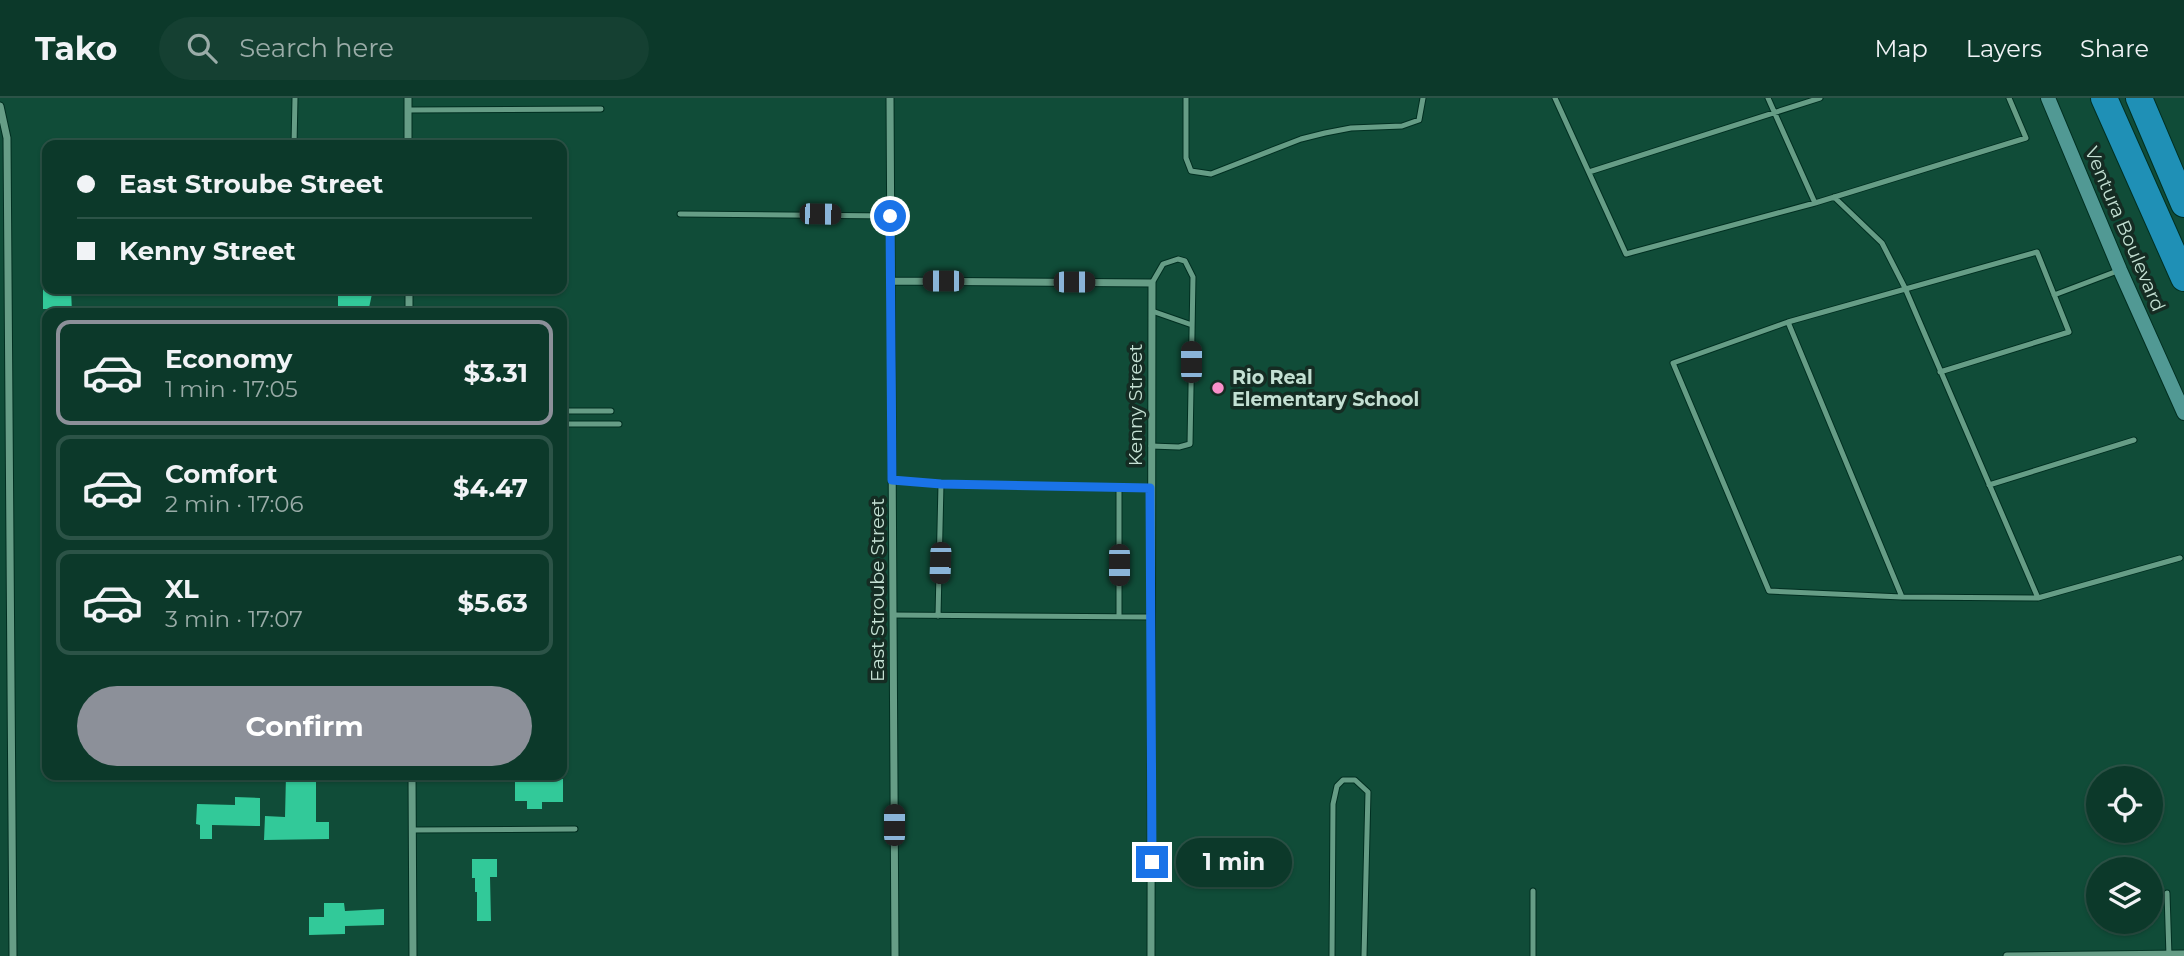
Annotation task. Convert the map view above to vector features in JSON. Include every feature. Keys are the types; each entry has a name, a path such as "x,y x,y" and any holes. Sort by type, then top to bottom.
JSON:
{"highway":[{"path":"2104,98 2184,278"},
{"path":"2139,98 2184,204"}],"street":[{"path":"408,98 408,140"},
{"name":"East Stroube Street","path":"890,98 895,956"},
{"name":"Ventura Boulevard","path":"2048,98 2184,413"},
{"path":"0,106 7,138 13,956"},
{"path":"891,281 1152,283"},
{"name":"Kenny Street","path":"1150,956 1152,283"},
{"path":"412,780 413,956"},
{"path":"2007,956 2184,954"}],"lane":[{"path":"294,140 295,98"},
{"path":"1186,98 1186,158 1191,171 1211,174 1301,139 1351,128 1402,126 1419,120 1423,98"},
{"path":"1555,98 1626,254 1815,203 2026,138 2009,98"},
{"path":"1768,98 1815,203"},
{"path":"1589,172 1820,98"},
{"path":"408,110 601,109"},
{"path":"1834,197 1882,243 1905,288 2038,598"},
{"path":"680,214 890,216"},
{"path":"1940,372 2069,332 2037,252 1788,322 1673,363 1769,591 1902,597 2038,598 2180,558"},
{"path":"1151,446 1179,447 1190,444 1193,277 1185,261 1178,259 1163,264 1152,283"},
{"path":"2054,295 2120,270"},
{"path":"1152,311 1192,325"},
{"path":"1788,322 1902,597"},
{"path":"567,411 611,411"},
{"path":"567,424 619,424"},
{"path":"1989,485 2134,440"},
{"path":"892,480 941,484 1150,488"},
{"path":"938,616 941,484"},
{"path":"1119,488 1119,617"},
{"path":"893,615 1151,617"},
{"path":"1332,956 1333,804 1337,786 1343,780 1355,780 1368,792 1364,956"},
{"path":"412,830 575,829"},
{"path":"1533,891 1533,956"},
{"path":"2168,892 2169,955"}],"building":[{"path":"43,294 71,294 72,308 43,308"},
{"path":"338,294 372,294 369,308 338,308"},
{"path":"286,780 316,780 316,822 329,822 329,839 264,840 265,816 285,817"},
{"path":"515,780 563,780 563,802 542,802 542,809 527,809 527,801 515,801"},
{"path":"235,797 260,798 260,826 212,825 212,839 200,839 200,825 196,824 197,804 235,805"},
{"path":"472,859 497,859 497,877 490,877 491,921 477,921 477,892 475,878 472,878"},
{"path":"324,903 344,903 345,911 384,909 384,925 345,926 345,934 309,935 309,917 324,917"}],"place":[{"name":"Rio Real Elementary School","path":"1218,388"}],"route":[{"path":"890,216 892,480 941,484 1150,488 1152,862"}]}
